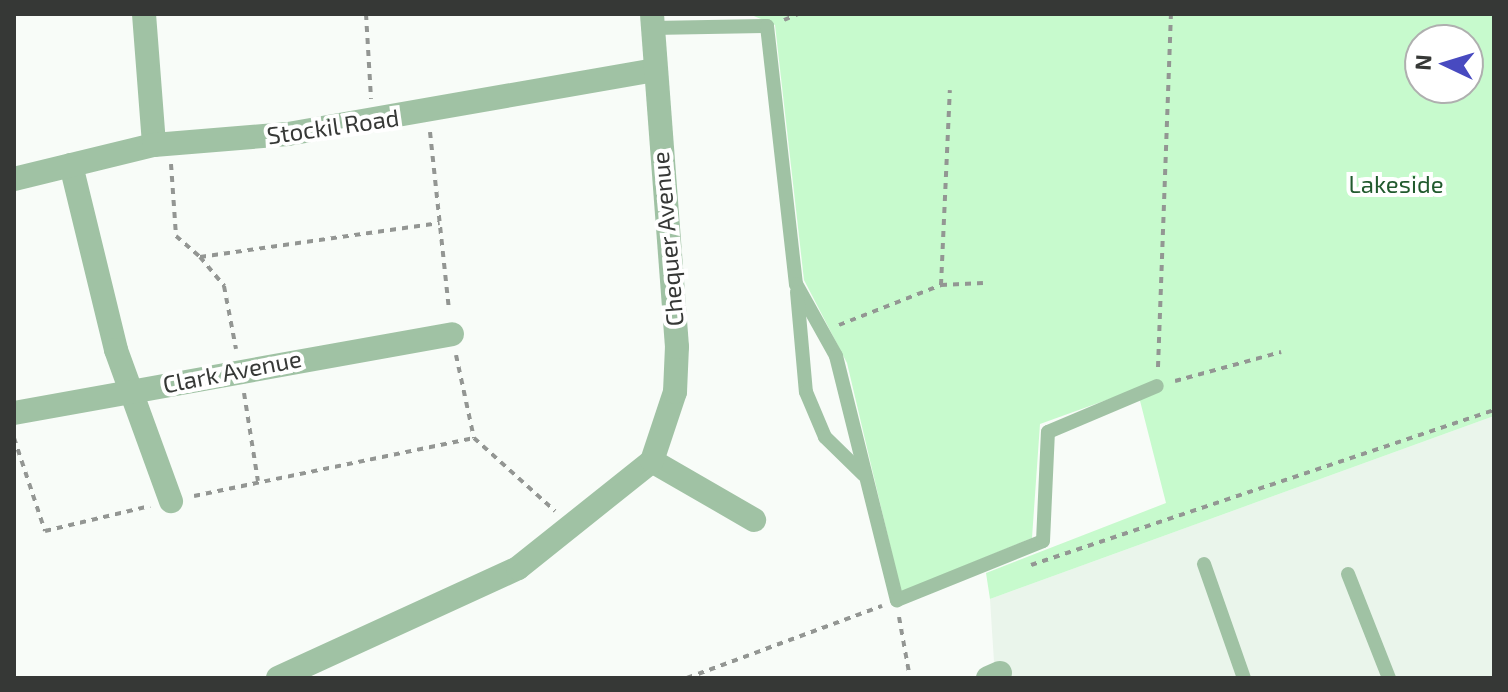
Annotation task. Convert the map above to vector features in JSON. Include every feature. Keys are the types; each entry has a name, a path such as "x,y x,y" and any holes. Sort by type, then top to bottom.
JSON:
{"street":[{"path":"144,14 162,145"},
{"name":"Chequer Avenue","path":"652,21 653,70 677,347 675,392 652,461"},
{"name":"Stockil Road","path":"14,179 162,145 374,121 653,70"},
{"path":"71,165 116,350 171,501"},
{"name":"Clark Avenue","path":"14,413 452,334"},
{"path":"278,678 455,601 575,528 652,461 754,520"}],"lane":[{"path":"652,21 767,26 806,392 825,437 866,477"},
{"path":"796,284 836,356 897,600 1043,541 1048,432 1157,386"},
{"path":"1204,564 1244,678"},
{"path":"1348,574 1389,678"}],"path":[{"path":"366,14 374,121"},
{"path":"1171,14 1157,386 1281,352"},
{"path":"941,285 950,90"},
{"path":"428,111 452,334 474,438 575,528"},
{"path":"162,145 176,236 200,257 440,223"},
{"path":"822,331 941,285 983,283"},
{"path":"1020,550 1033,568 1494,410"},
{"path":"14,438 45,531 171,501 474,438"},
{"path":"687,678 897,600 910,678"}],"shaded area":[{"path":"1494,416 1494,678 995,678 990,599"}],"green space":[{"name":"Lakeside","path":"749,14 1494,14 1494,416 990,599 986,573 1166,503 1137,389 1040,424 1032,538 901,592 847,363 804,280 775,25"}]}
